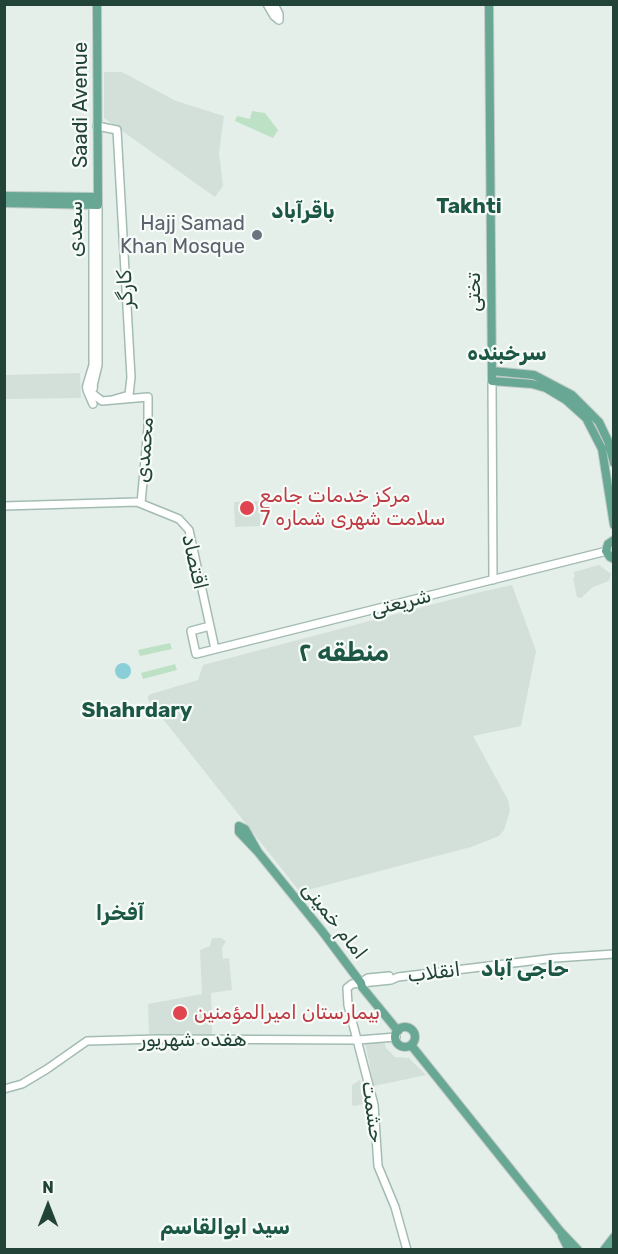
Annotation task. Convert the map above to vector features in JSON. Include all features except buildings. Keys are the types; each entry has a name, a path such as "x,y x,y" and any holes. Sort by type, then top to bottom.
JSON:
{"main road":[{"name":"Saadi Avenue","path":"95,201 99,79 97,73 97,4"},
{"name":"تختی","path":"489,4 493,580"},
{"name":"سعدی","path":"97,73 95,79 91,388 100,401 112,400"},
{"name":"کارگر","path":"97,126 117,130 132,377 136,398"},
{"path":"77,197 93,188"},
{"path":"4,196 77,197 95,201"},
{"path":"4,203 95,201"},
{"path":"492,371 538,377 560,387 582,403 604,430 614,463"},
{"path":"508,372 504,377 509,382"},
{"path":"112,400 129,395 132,377"},
{"path":"492,381 532,384 546,388 566,400 586,418 602,450 614,525"},
{"name":"محمدی","path":"136,398 148,397 141,503"},
{"path":"112,400 136,398"},
{"name":"اقتصاد","path":"4,506 141,503 183,522 189,528 215,649"},
{"path":"614,540 608,544 607,551 609,557 614,559"},
{"name":"شریعتی","path":"210,626 191,630 196,654 607,551"},
{"name":"امام خمینی","path":"245,829 240,826 238,831 258,852 361,983 367,985 398,1032"},
{"name":"انقلاب","path":"361,983 368,978 398,977 555,958 614,954"},
{"name":"حشمت","path":"361,983 352,984 346,990 348,1005 361,1040 360,1049 374,1105 378,1166 395,1207 406,1250"},
{"path":"407,1028 414,1034 415,1040 411,1045 402,1046 398,1043 398,1032 407,1028"},
{"name":"هفده شهریور","path":"4,1089 22,1084 87,1041 361,1040 398,1032"},
{"path":"411,1045 498,1150 560,1231 578,1250"},
{"path":"560,1231 569,1250"},
{"path":"604,1250 614,1237"}],"shaded area":[{"path":"104,72 122,72 176,101 224,116 219,153 223,186 215,197 104,118"},
{"path":"80,373 81,398 5,399 6,375"},
{"name":"مرکز خدمات جامع سلامت شهری شماره 7","path":"260,501 260,526 235,527 234,502"},
{"path":"599,565 611,574 609,581 593,587 581,598 577,597 574,572"},
{"path":"512,585 536,651 521,726 473,736 508,800 510,811 504,830 499,836 471,847 300,892 148,700 151,694 198,680 203,665"},
{"name":"بیمارستان امیرالمؤمنین","path":"212,938 221,938 226,941 222,948 223,959 229,958 232,990 211,993 212,1035 149,1034 148,1004 202,994 200,950 210,946"},
{"path":"384,1042 386,1048 395,1057 409,1058 426,1075 374,1086 365,1043"},
{"path":"360,1080 362,1089 366,1089 368,1103 354,1106 352,1105 352,1085"}],"green space":[{"path":"252,111 265,113 278,130 273,138 235,121 237,116 250,119"},
{"path":"170,643 172,649 140,656 138,650"},
{"path":"175,664 177,670 143,679 141,673"}],"water":[{"path":"123,663 131,671 123,679 115,671"}],"place":[{"name":"Hajj Samad Khan Mosque","path":"257,235"},
{"name":"مرکز خدمات جامع سلامت شهری شماره 7","path":"247,508"},
{"name":"بیمارستان امیرالمؤمنین","path":"180,1013"}],"district":[{"name":"Takhti","path":"469,207"},
{"name":"باقرآباد","path":"303,212"},
{"name":"سرخبنده","path":"507,354"},
{"name":"منطقه ۲","path":"344,653"},
{"name":"Shahrdary","path":"137,711"},
{"name":"آفخرا","path":"120,914"},
{"name":"حاجی آباد","path":"525,970"},
{"name":"سید ابوالقاسم","path":"225,1228"}]}
